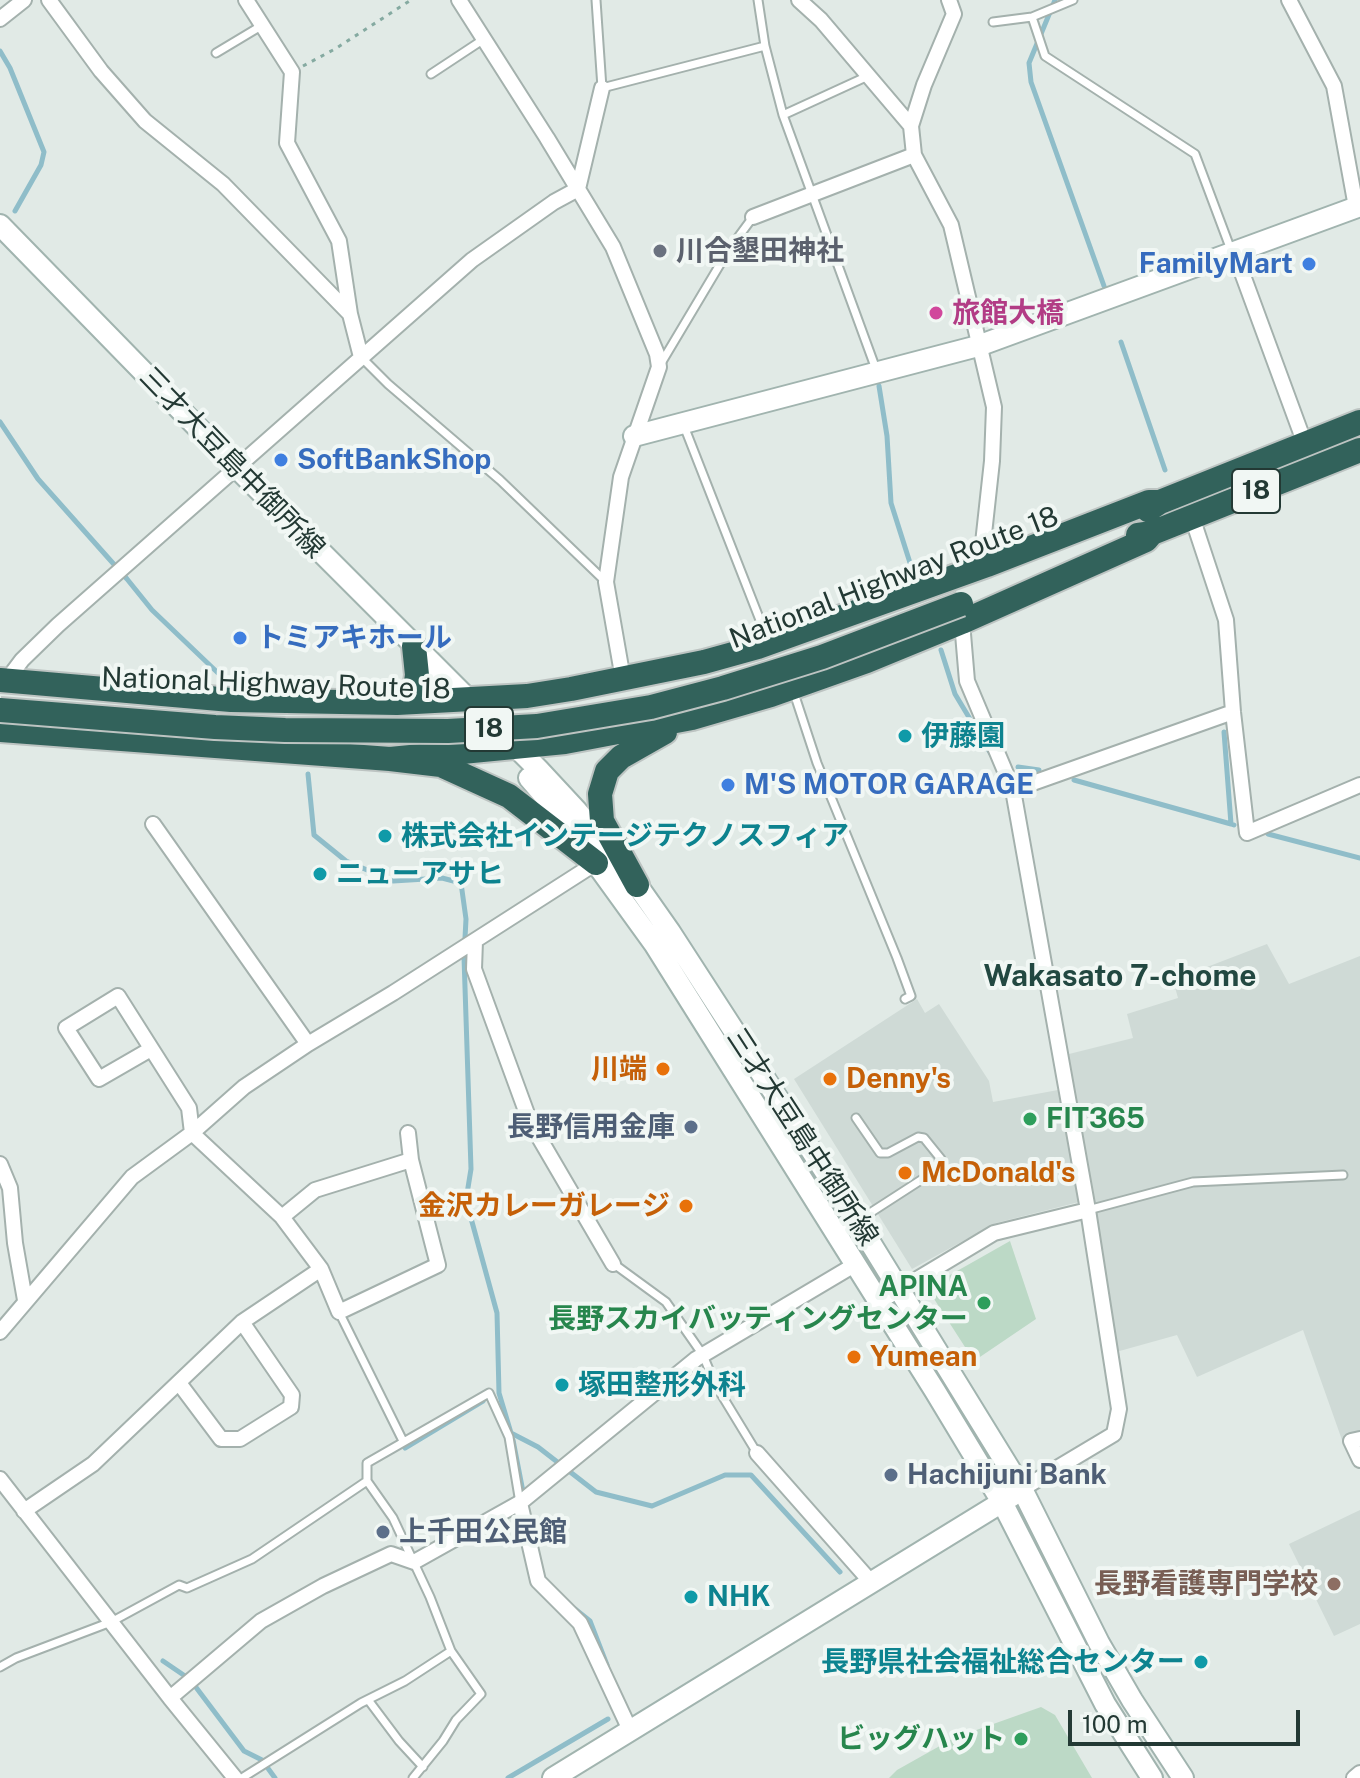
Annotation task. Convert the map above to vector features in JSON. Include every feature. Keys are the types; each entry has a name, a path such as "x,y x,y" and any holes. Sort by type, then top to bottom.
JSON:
{"highway":[{"name":"National Highway Route 18","path":"2,688 214,717 354,722 445,721 535,715 648,695 960,605 1160,502 1360,422"},
{"name":"National Highway Route 18","path":"0,710 215,727 448,731 537,726 651,707 822,657 1143,533 1152,533 1360,450"},
{"name":"18","path":"2,688 231,700 397,703 527,696 704,662 769,643 987,565 1149,502 1160,502"},
{"name":"18","path":"390,759 565,742 692,718 867,661 960,605"},
{"path":"397,703 415,689 414,646"},
{"name":"18","path":"637,885 602,821 600,794 607,771 621,757 692,718"},
{"name":"18","path":"0,730 441,765 509,796 596,863"}],"main road":[{"path":"634,436 978,346 1233,252 1359,213"},
{"name":"三才大豆島中御所線","path":"0,225 467,699 561,815 655,945 856,1264 1002,1502 1105,1704 1152,1778"},
{"name":"三才大豆島中御所線","path":"509,748 577,811 637,885 670,932 857,1221 1022,1489 1099,1643 1183,1778"},
{"path":"553,1778 1022,1489"}],"street":[{"path":"0,19 24,0"},
{"path":"49,0 101,71 145,121 223,184 350,314"},
{"path":"246,0 292,72 287,143 339,241 350,314 361,357"},
{"path":"459,0 613,247 657,354 659,367 621,477 606,582 623,679"},
{"path":"799,0 821,20 911,126"},
{"path":"949,0 954,14 924,85 911,126 914,155 951,225 994,407 983,543 987,565"},
{"path":"1289,0 1334,86 1359,213"},
{"path":"2,688 22,660 58,625 472,260 554,202 578,189 602,88"},
{"path":"753,217 914,155"},
{"path":"1233,252 1305,444"},
{"path":"1192,517 1226,620 1247,833 1360,785"},
{"path":"960,605 967,681 1013,790 1088,1210 1119,1409 1114,1434 1022,1489"},
{"path":"1013,790 1233,712"},
{"path":"153,824 308,1044"},
{"path":"0,1332 132,1177 192,1133 244,1087 596,863"},
{"path":"467,946 530,1122 613,1264"},
{"path":"151,1049 99,1079 66,1028 118,996 189,1108 192,1133 282,1217 321,1269 339,1312 438,1265 411,1160 408,1133"},
{"path":"282,1217 315,1190 411,1160"},
{"path":"0,1164 10,1188 25,1300"},
{"path":"879,1302 994,1233 1088,1210"},
{"path":"170,1698 261,1621 323,1586 391,1554 414,1562 524,1500 703,1355 856,1264"},
{"path":"24,1511 93,1464 242,1322 321,1269"},
{"path":"179,1383 221,1439 240,1439 291,1407 292,1395 242,1322"},
{"path":"1360,1439 1351,1441 1360,1460"},
{"path":"757,1453 871,1582"},
{"path":"0,1479 235,1778"},
{"path":"524,1500 538,1581 580,1623 630,1730"},
{"path":"1354,1778 1360,1773"}],"lane":[{"path":"596,0 602,88 765,46"},
{"path":"758,0 765,46 783,115 877,374"},
{"path":"993,22 1032,17 1073,0"},
{"path":"1032,17 1045,56 1195,154 1233,252"},
{"path":"216,53 261,26"},
{"path":"431,74 484,39"},
{"path":"783,115 868,76"},
{"path":"659,367 728,251 753,217"},
{"path":"361,357 500,480 606,582"},
{"path":"683,424 769,643"},
{"path":"792,687 817,763 902,970 911,996 905,999"},
{"path":"837,1234 938,1169 941,1159 924,1138 918,1137 888,1153 880,1153 856,1118"},
{"path":"1088,1210 1193,1182 1343,1175"},
{"path":"613,1264 666,1302 703,1355 715,1384 757,1453"},
{"path":"339,1312 403,1441"},
{"path":"413,1778 456,1720 481,1694 451,1651 393,1518 367,1481 367,1463 489,1393 509,1437 524,1500"},
{"path":"0,1667 111,1622 179,1585 187,1588 252,1559 367,1481"},
{"path":"242,1778 451,1651"},
{"path":"369,1701 423,1767"}],"path":[{"path":"292,72 335,49 411,0"}],"shaded area":[{"path":"1267,944 1289,984 1360,956 1360,1435 1342,1440 1303,1330 1197,1377 1177,1335 1116,1352 1094,1220 1069,1054 1133,1038 1127,1014 1178,998 1173,980"},
{"path":"917,999 925,1013 939,1004 989,1081 993,1102 1058,1090 1079,1202 996,1223 912,1269 794,1079"},
{"name":"長野看護専門学校","path":"1360,1510 1360,1624 1334,1636 1289,1544"}],"green space":[{"name":"APINA 長野スカイバッティングセンター","path":"1010,1241 1036,1319 974,1361 927,1288"},
{"name":"ビッグハット","path":"1041,1707 1055,1715 1092,1778 889,1778 897,1770 954,1738"}],"waterway":[{"path":"1055,0 1029,63 1031,82 1104,286"},
{"path":"0,51 44,152 41,165 15,211"},
{"path":"1121,342 1165,470"},
{"path":"879,386 887,436 891,503 911,566"},
{"path":"0,422 38,479 152,610 218,673"},
{"path":"941,650 955,694 994,759"},
{"path":"1224,732 1231,824 1234,825"},
{"path":"1018,767 1039,770"},
{"path":"308,774 314,835 346,861 393,881 442,878 461,883 466,919 464,957 471,1169 466,1200 497,1313 499,1393 511,1433 538,1447 596,1492 652,1506 725,1475 751,1475 840,1572"},
{"path":"1074,780 1231,824"},
{"path":"1268,834 1360,858"},
{"path":"405,1448 483,1401"},
{"path":"513,1440 524,1497"},
{"path":"575,1609 590,1621 607,1665"},
{"path":"163,1661 185,1676"},
{"path":"195,1686 244,1751 262,1760"},
{"path":"508,1778 608,1719"},
{"path":"267,1767 275,1778"}],"place":[{"name":"川合墾田神社","path":"660,251"},
{"name":"FamilyMart","path":"1309,264"},
{"name":"旅館大橋","path":"936,313"},
{"name":"SoftBankShop","path":"281,460"},
{"name":"トミアキホール","path":"240,638"},
{"name":"伊藤園","path":"905,736"},
{"name":"M'S MOTOR GARAGE","path":"728,785"},
{"name":"株式会社インテージテクノスフィア","path":"385,836"},
{"name":"ニューアサヒ","path":"320,874"},
{"name":"川端","path":"663,1069"},
{"name":"Denny's","path":"830,1079"},
{"name":"FIT365","path":"1030,1119"},
{"name":"長野信用金庫","path":"691,1127"},
{"name":"McDonald's","path":"905,1173"},
{"name":"金沢カレーガレージ","path":"686,1206"},
{"name":"APINA 長野スカイバッティングセンター","path":"984,1303"},
{"name":"Yumean","path":"854,1357"},
{"name":"塚田整形外科","path":"562,1385"},
{"name":"Hachijuni Bank","path":"891,1475"},
{"name":"上千田公民館","path":"383,1532"},
{"name":"長野看護専門学校","path":"1334,1584"},
{"name":"NHK","path":"691,1597"},
{"name":"長野県社会福祉総合センター","path":"1201,1662"},
{"name":"ビッグハット","path":"1021,1739"}],"district":[{"name":"Wakasato 7-chome","path":"1120,977"}]}
